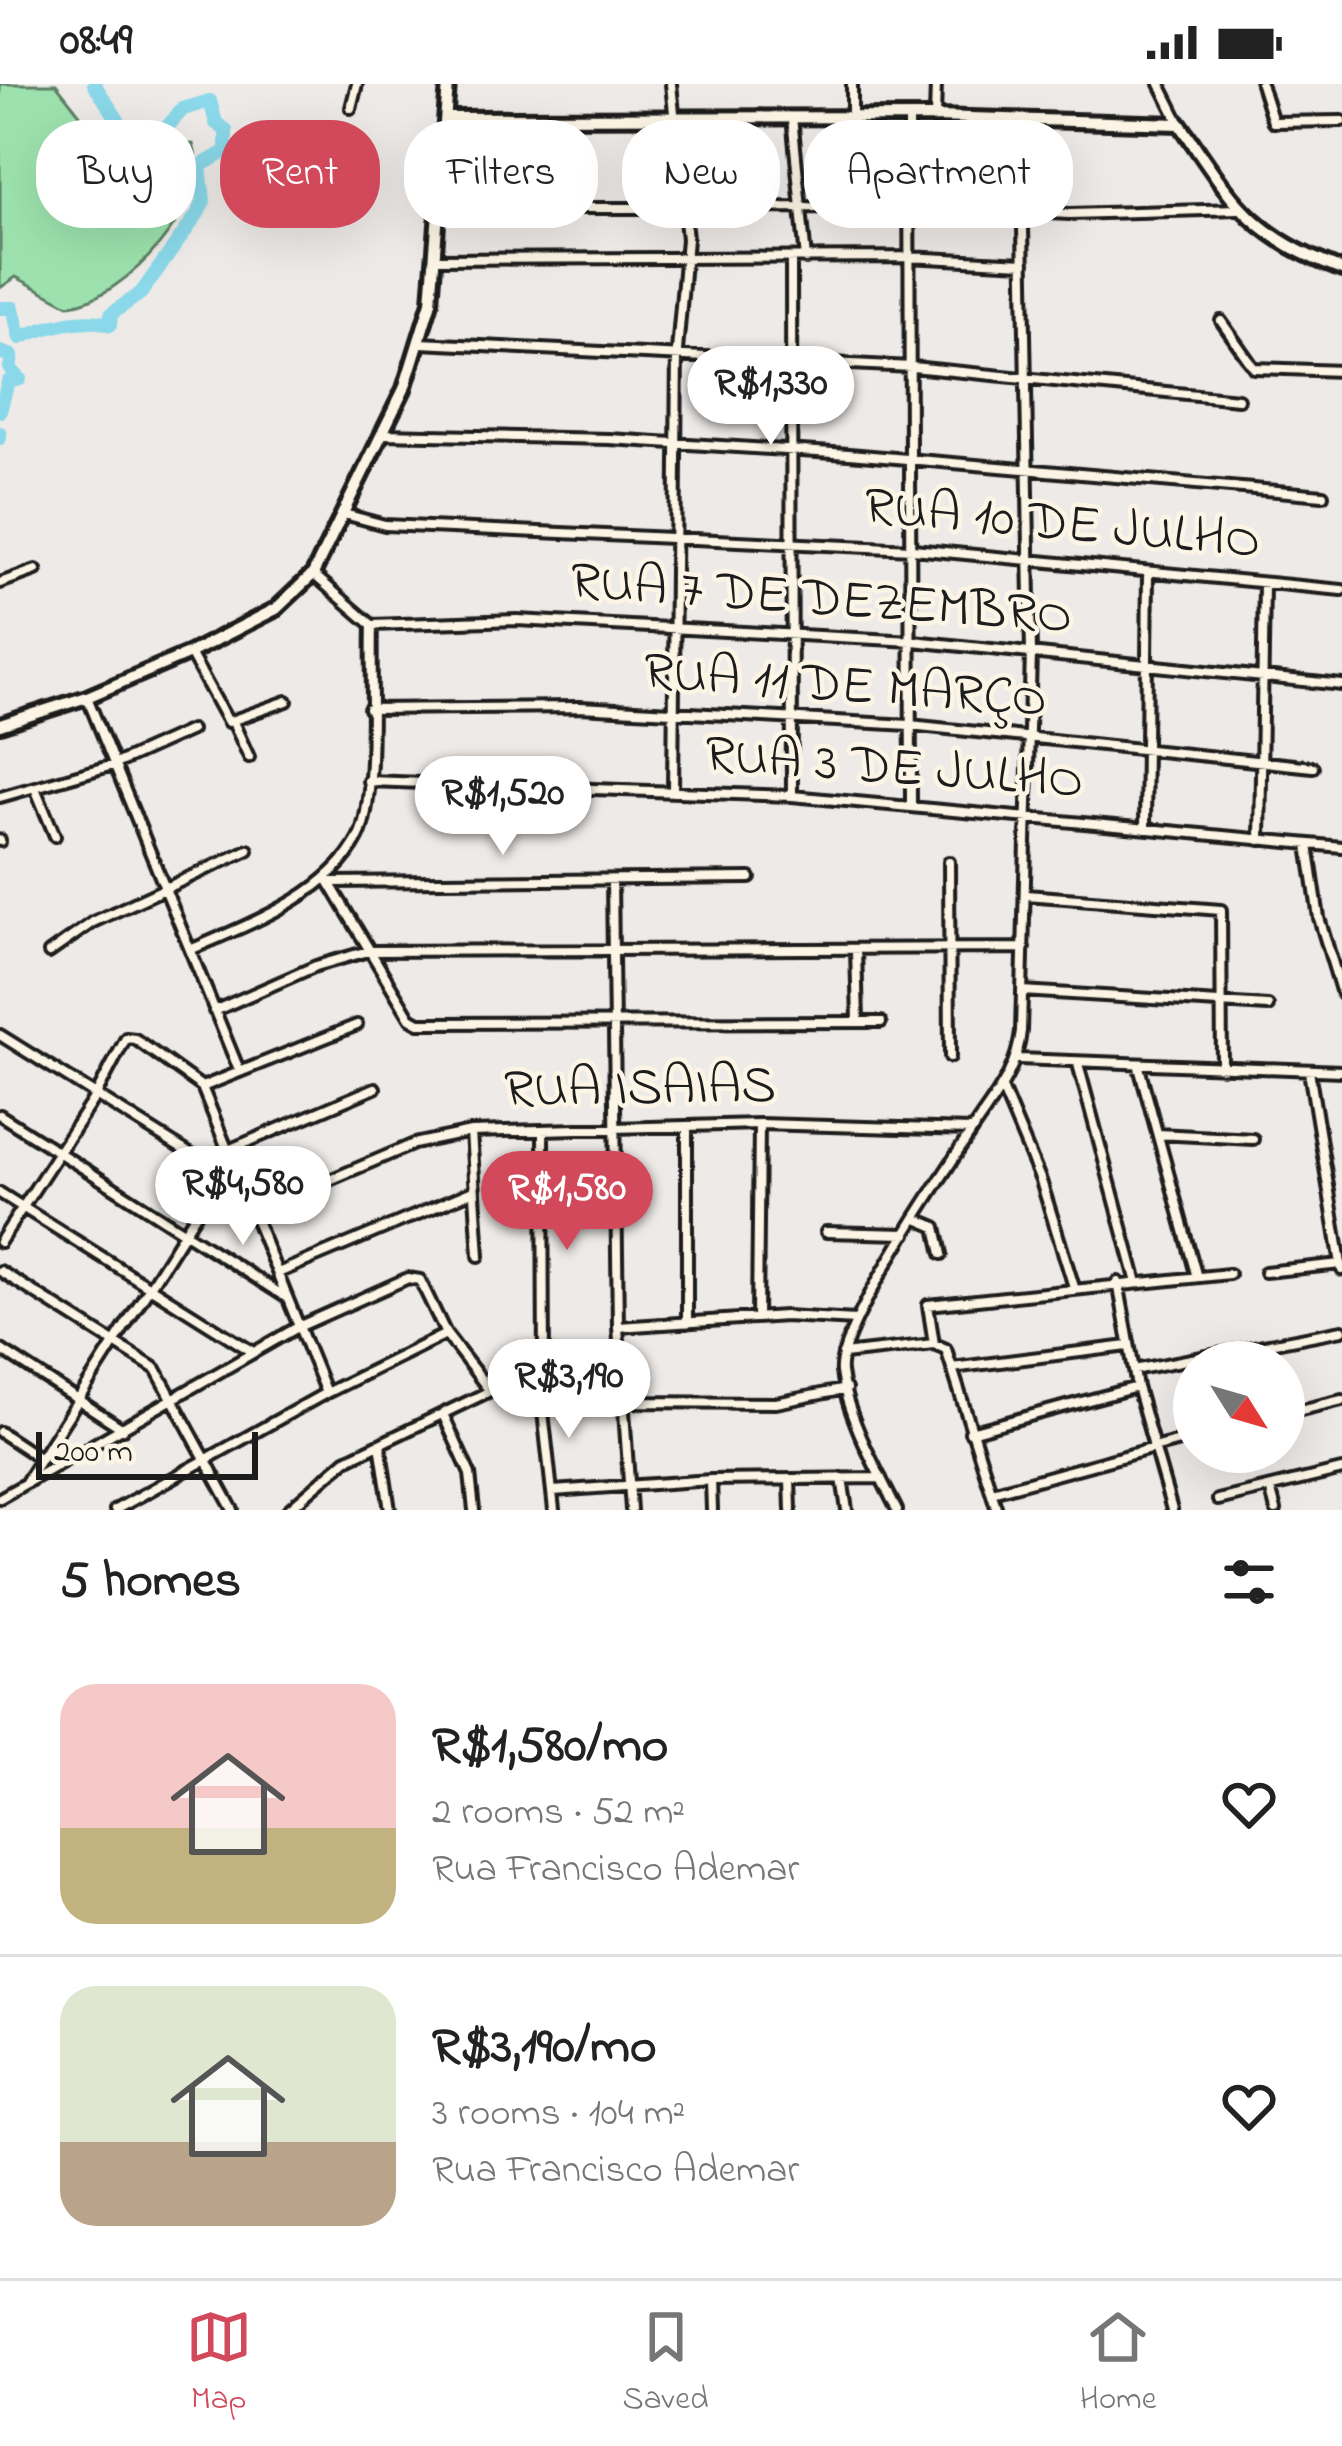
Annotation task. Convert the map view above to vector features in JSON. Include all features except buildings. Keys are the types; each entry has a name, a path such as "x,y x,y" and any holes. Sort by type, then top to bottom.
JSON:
{"street":[{"path":"351,108 357,84"},
{"path":"448,84 447,118 1000,120"},
{"path":"671,84 672,120"},
{"path":"852,84 852,117"},
{"path":"935,117 936,84"},
{"path":"1160,84 1180,124 1238,209 1282,244 1342,270"},
{"path":"1261,84 1274,122 1342,122"},
{"path":"792,117 806,259"},
{"path":"1073,122 1180,124"},
{"path":"780,207 802,207"},
{"path":"1073,211 1238,209"},
{"path":"0,725 87,697 190,653 276,609 313,574 382,434 420,343 431,302 436,228"},
{"path":"673,792 677,351 686,260 684,228"},
{"path":"908,228 911,806"},
{"path":"897,1510 846,1389 843,1354 856,1320 1018,1059 1031,653 1024,228"},
{"path":"434,259 908,257 1024,263"},
{"path":"791,261 792,796"},
{"path":"1221,321 1254,368 1342,371"},
{"path":"420,343 677,351 912,367 1238,399"},
{"path":"382,434 793,451 1323,495"},
{"name":"RUA 10 DE JULHO","path":"344,514 385,525 913,549 1342,590"},
{"path":"0,583 36,569"},
{"path":"313,574 372,625 368,781 359,836 329,880"},
{"path":"1144,829 1148,575"},
{"path":"1260,840 1264,583"},
{"name":"RUA 7 DE DEZEMBRO","path":"372,625 517,620 913,641 1342,685"},
{"path":"190,653 249,757"},
{"path":"87,697 239,1070"},
{"path":"231,722 287,701"},
{"name":"RUA 11 DE MARÇO","path":"369,710 543,706 910,725 1028,741 1313,767"},
{"path":"0,797 113,765 191,730"},
{"name":"RUA 3 DE JULHO","path":"368,781 792,796 1342,847"},
{"path":"35,788 55,836"},
{"path":"1309,845 1319,918 1342,994"},
{"path":"49,953 93,922 248,850"},
{"path":"949,862 950,1057"},
{"path":"190,950 329,880 750,878"},
{"path":"329,880 410,1018 424,1024 881,1022"},
{"path":"612,881 618,1327 631,1510"},
{"path":"1026,895 1217,907 1222,916 1222,1067"},
{"path":"214,1011 316,966 368,951 1024,948"},
{"path":"856,950 858,1021"},
{"path":"1022,991 1268,1006"},
{"path":"202,1087 357,1025"},
{"path":"0,1035 219,1172"},
{"path":"0,1242 129,1037 202,1087 326,1393"},
{"path":"1018,1059 1342,1071"},
{"path":"1078,1064 1136,1280"},
{"path":"1139,1067 1196,1274"},
{"path":"1265,1272 1342,1267 1339,1215 1318,1147 1309,1071"},
{"path":"1001,1086 1041,1181 1074,1287"},
{"path":"26,1483 228,1155 375,1088"},
{"path":"0,1115 287,1298"},
{"path":"758,1318 759,1124"},
{"name":"RUA ISAIAS","path":"252,1214 414,1144 472,1132 759,1124 973,1130"},
{"path":"686,1127 687,1323"},
{"path":"543,1131 542,1376 554,1510"},
{"path":"472,1132 479,1256"},
{"path":"1158,1134 1253,1139"},
{"path":"278,1274 473,1191"},
{"path":"0,1193 253,1352"},
{"path":"916,1219 936,1227 942,1254"},
{"path":"826,1232 908,1234"},
{"path":"0,1271 156,1369 233,1510"},
{"path":"934,1344 928,1305 1229,1274"},
{"path":"0,1498 298,1327 415,1277 434,1302 446,1334 490,1391"},
{"path":"1118,1282 1137,1387 1172,1510"},
{"path":"618,1327 758,1318 856,1320"},
{"path":"1134,1370 1342,1330"},
{"path":"115,1510 326,1393 446,1334"},
{"path":"843,1354 934,1344 946,1349 997,1510"},
{"path":"952,1368 1128,1346"},
{"path":"0,1349 123,1429"},
{"path":"288,1510 303,1505 346,1460 490,1391 542,1376 620,1371"},
{"path":"970,1432 1137,1387"},
{"path":"626,1402 776,1403 846,1389"},
{"path":"1305,1409 1342,1400"},
{"path":"443,1414 458,1458 470,1474 474,1510"},
{"path":"0,1432 41,1459"},
{"path":"380,1444 390,1510"},
{"path":"992,1492 1173,1444"},
{"path":"1218,1500 1342,1470"},
{"path":"842,1478 848,1510"},
{"path":"553,1491 711,1480 881,1478"},
{"path":"790,1479 791,1510"},
{"path":"711,1480 712,1510"},
{"path":"1270,1488 1276,1510"}],"green space":[{"path":"0,84 56,84 84,120 36,120 36,228 171,228 138,267 91,299 68,305 16,277 0,288"}],"waterway":[{"path":"0,308 13,308 20,338 76,322 110,325 111,314 141,293 197,215 204,201 200,166 226,151 226,130 216,123 210,101 183,109 151,145 132,141 94,84"},
{"path":"0,352 12,356 10,368 20,379 8,382 0,411"},
{"path":"0,433 0,438"}]}
